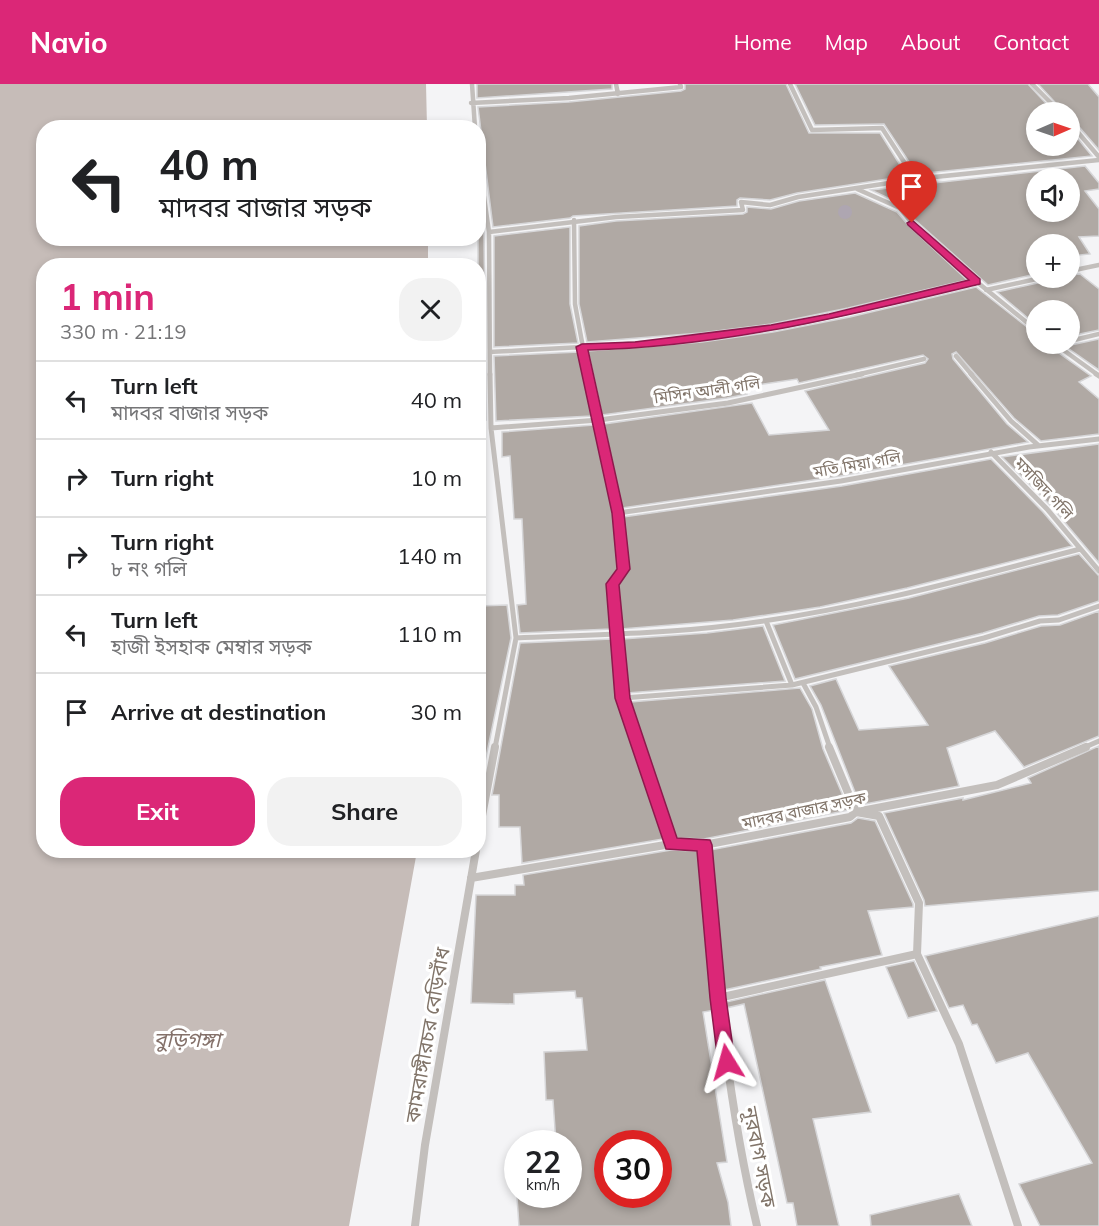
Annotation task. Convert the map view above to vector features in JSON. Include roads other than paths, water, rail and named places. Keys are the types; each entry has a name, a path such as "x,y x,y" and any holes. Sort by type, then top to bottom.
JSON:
{"street":[{"path":"471,84 474,120"},
{"path":"616,84 618,94"},
{"path":"471,103 618,94 681,87 681,84"},
{"path":"790,84 812,130 882,128 915,179"},
{"path":"1032,84 1050,102"},
{"path":"1080,135 1099,159"},
{"path":"489,232 574,220 668,212 743,210 741,202 770,205 798,197 915,179 1099,159"},
{"path":"856,189 900,208 912,223 976,282 1026,322"},
{"path":"486,211 489,232 491,428 516,638 486,795"},
{"path":"574,220 575,303 582,347 618,513 623,569 612,584 622,698 671,844"},
{"path":"1080,269 1099,266"},
{"path":"986,290 1026,281"},
{"path":"490,352 635,346 771,329 976,282"},
{"path":"1080,339 1099,334"},
{"path":"1069,354 1099,376"},
{"path":"956,356 1011,421 1038,445"},
{"name":"মিসিন আলী গলি","path":"491,428 599,420 728,403 924,359"},
{"name":"মতি মিয়া গলি","path":"618,513 917,468 991,452 1099,439"},
{"name":"মসজিদ গলি","path":"991,452 1047,509 1099,571"},
{"path":"516,638 721,626 766,621 874,599 1080,549"},
{"path":"622,698 792,686 984,638 1040,621 1059,620 1099,606"},
{"path":"766,621 792,686"},
{"path":"803,683 816,707 824,734 856,812 879,816 919,903 917,954 959,1044 1018,1226"},
{"name":"মাদবর বাজার সড়ক","path":"471,878 671,844 704,845 850,817 856,812 997,785 1099,741"},
{"name":"নূরবাগ সড়ক","path":"704,845 718,998 741,1168 757,1226"},
{"name":"কামরাঙ্গীরচর বেড়িবাঁধ","path":"415,1226 425,1145 475,858"},
{"path":"718,998 917,954"}],"water":[{"name":"বুড়িগঙ্গা","path":"0,84 426,84 427,120 36,120 36,246 428,246 428,258 36,258 36,858 416,858 349,1226 0,1226"}]}
